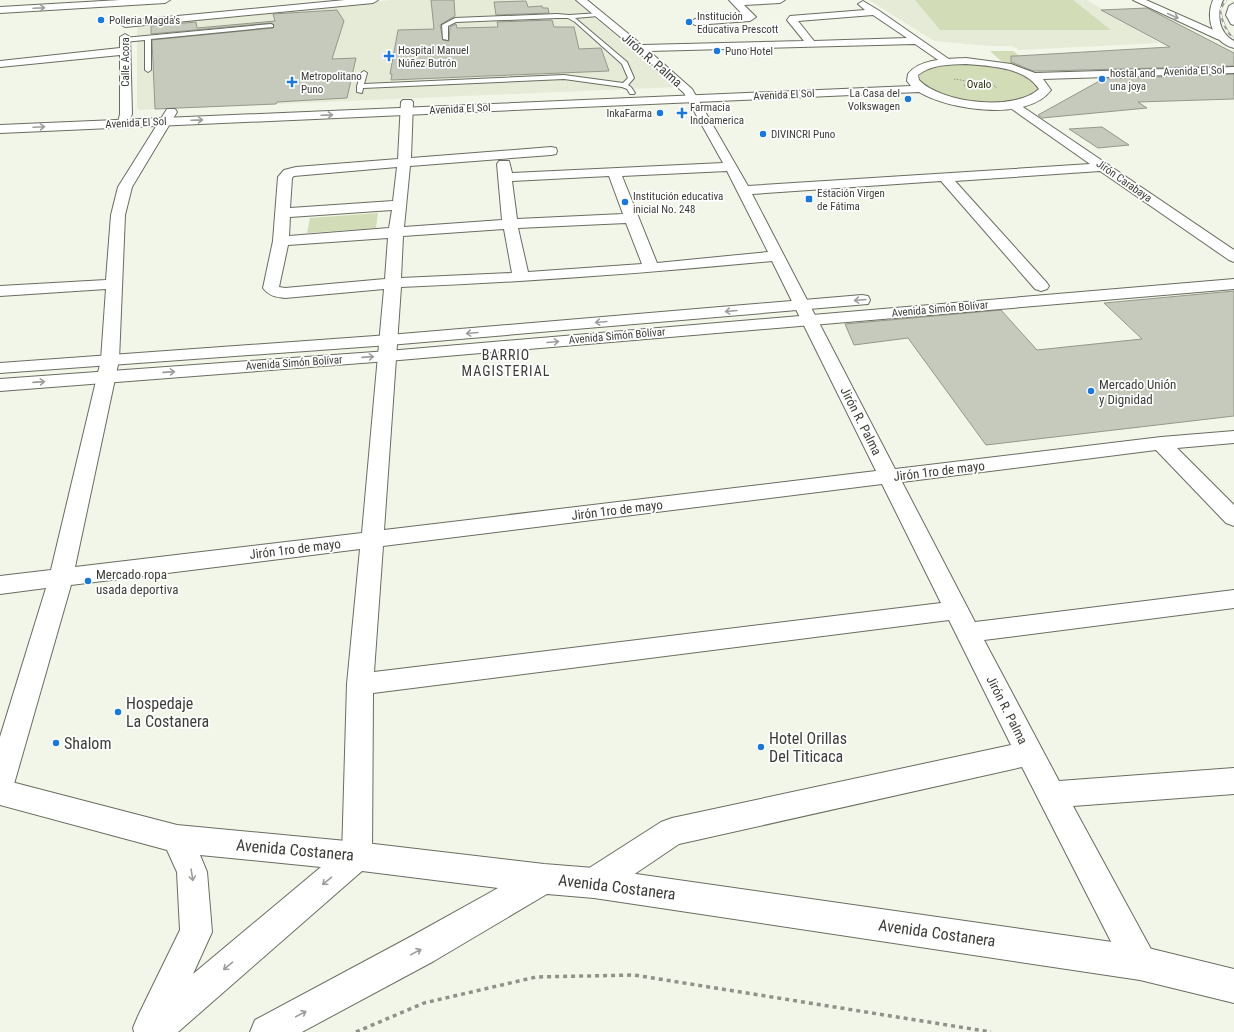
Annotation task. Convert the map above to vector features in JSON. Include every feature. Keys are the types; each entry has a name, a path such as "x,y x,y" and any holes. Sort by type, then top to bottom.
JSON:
{"street":[{"path":"0,10 127,1 165,0"},
{"path":"126,24 373,0"},
{"name":"Jirón R. Palma","path":"581,0 640,48 690,95 732,167 1029,753 1140,963"},
{"path":"736,1 780,0"},
{"path":"858,0 948,62"},
{"path":"1138,0 1221,37 1234,45"},
{"path":"1218,0 1214,7 1214,20 1221,37"},
{"name":"Calle Acora","path":"125,118 124,46 127,1"},
{"path":"695,22 738,20 751,17 736,1"},
{"path":"1234,6 1231,15 1234,22"},
{"path":"812,44 792,20 793,18 875,12"},
{"path":"738,20 761,46"},
{"path":"640,48 917,41"},
{"path":"0,64 124,46"},
{"path":"948,62 979,62 1004,66 1038,80 1045,90 1041,97 1030,102 1013,105 972,104 945,99 917,85 913,74 919,68 931,64 948,62"},
{"name":"Avenida El Sol","path":"1038,80 1234,70"},
{"name":"Avenida El Sol","path":"1038,80 1234,76"},
{"name":"Avenida El Sol","path":"0,120 168,117 917,85"},
{"name":"Avenida El Sol","path":"407,107 628,89 690,95"},
{"name":"Jirón Carabaya","path":"1013,105 1234,257"},
{"path":"149,1032 357,856 360,684 389,348 392,283 404,162 407,107"},
{"path":"0,784 61,577 108,368 118,215 126,187 168,117"},
{"name":"Avenida El Sol","path":"0,129 125,118"},
{"path":"551,151 296,171 289,173 285,177 281,241 271,288 276,292 392,283 521,277 651,268 777,256"},
{"path":"502,155 506,177 510,224 521,277"},
{"path":"506,177 732,167"},
{"path":"744,190 1103,167"},
{"path":"614,173 651,268"},
{"path":"944,177 1041,286"},
{"path":"282,212 399,205"},
{"path":"281,241 396,234 510,224 632,218"},
{"name":"Avenida Simón Bolívar","path":"805,313 1041,286 1234,271"},
{"path":"0,291 114,284"},
{"name":"Avenida Simón Bolívar","path":"0,368 108,368 389,348 805,313 1234,284"},
{"name":"Avenida Simón Bolívar","path":"0,385 108,368"},
{"name":"Jirón 1ro de mayo","path":"0,585 1161,443 1234,437"},
{"path":"1161,443 1234,518"},
{"path":"968,632 1234,599"},
{"path":"360,684 957,610"},
{"path":"594,883 672,832 1029,753"},
{"path":"1051,794 1234,781"},
{"name":"Avenida Costanera","path":"0,792 178,839 357,856 544,879 594,883 1140,963 1234,986"},
{"path":"149,1032 196,932 192,872 178,839"},
{"path":"267,1032 422,950 544,879"}],"lane":[{"path":"446,39 445,25 454,20 557,16 569,17 598,14"},
{"path":"360,86 564,77 596,80 628,89 631,78 625,63 594,35 569,17"},
{"path":"124,46 148,38 271,26"},
{"path":"148,38 148,70"},
{"path":"364,72 359,92 369,93"},
{"path":"569,85 585,84 596,80"}],"path":[{"path":"964,86 970,78"},
{"path":"982,79 987,80 998,89"},
{"path":"356,1032 424,1003 536,977 634,975 992,1032"}],"shaded area":[{"name":"Hospital Manuel Núñez Butrón","path":"392,0 574,0 676,87 140,110 137,108 137,25"},
{"path":"869,0 1087,0 1159,43 1020,50 1011,46 989,46 934,41"}],"green space":[{"path":"915,0 1073,0 1111,30 940,30"},
{"path":"990,51 1013,51 1040,71 1001,61"},
{"name":"Ovalo","path":"954,64 1006,69 1021,73 1031,79 1037,86 1035,95 1008,102 974,102 939,93 920,82 920,74 932,67"},
{"path":"378,213 376,228 307,233 310,218"}],"building":[{"path":"431,0 454,0 455,16 440,25 443,40 449,41 450,27 456,24 457,28 498,27 497,22 552,20 554,27 574,27 579,49 601,48 609,71 391,80 392,74 390,74 398,30 434,29"},
{"path":"526,1 528,7 542,6 543,8 548,8 549,13 496,15 494,2"},
{"path":"1147,8 1234,53 1234,66 1033,71 1011,62 1011,56 1170,47 1101,10"},
{"path":"337,10 344,21 332,59 356,58 347,98 277,102 276,104 155,109 152,40 273,28 274,25 271,23 151,34 151,26 196,22 197,28 275,21 273,14"},
{"path":"1234,74 1234,99 1138,102 1147,108 1042,118 1038,115 1103,79"},
{"path":"1102,127 1129,145 1098,148 1069,129"},
{"name":"Mercado Unión y Dignidad","path":"1234,291 1234,416 986,445 908,338 854,345 845,324 1001,310 1037,350 1142,339 1104,303"}],"railway":[{"path":"1226,0 1220,10 1226,29 1234,39"}],"place":[{"name":"Polleria Magda's","path":"101,20"},
{"name":"Institución Educativa Prescott","path":"689,22"},
{"name":"Puno Hotel","path":"717,51"},
{"name":"Hospital Manuel Núñez Butrón","path":"389,56"},
{"name":"hostal and una joya","path":"1102,79"},
{"name":"Metropolitano Puno","path":"292,82"},
{"name":"La Casa del Volkswagen","path":"908,99"},
{"name":"InkaFarma","path":"660,113"},
{"name":"Farmacia Indoamerica","path":"682,113"},
{"name":"DIVINCRI Puno","path":"763,134"},
{"name":"Estación Virgen de Fátima","path":"809,199"},
{"name":"Institución educativa inicial No. 248","path":"625,202"},
{"name":"Mercado Unión y Dignidad","path":"1091,391"},
{"name":"Mercado ropa usada deportiva","path":"88,581"},
{"name":"Hospedaje La Costanera","path":"118,712"},
{"name":"Shalom","path":"56,743"},
{"name":"Hotel Orillas Del Titicaca","path":"761,747"}],"district":[{"name":"BARRIO MAGISTERIAL","path":"506,364"}]}
